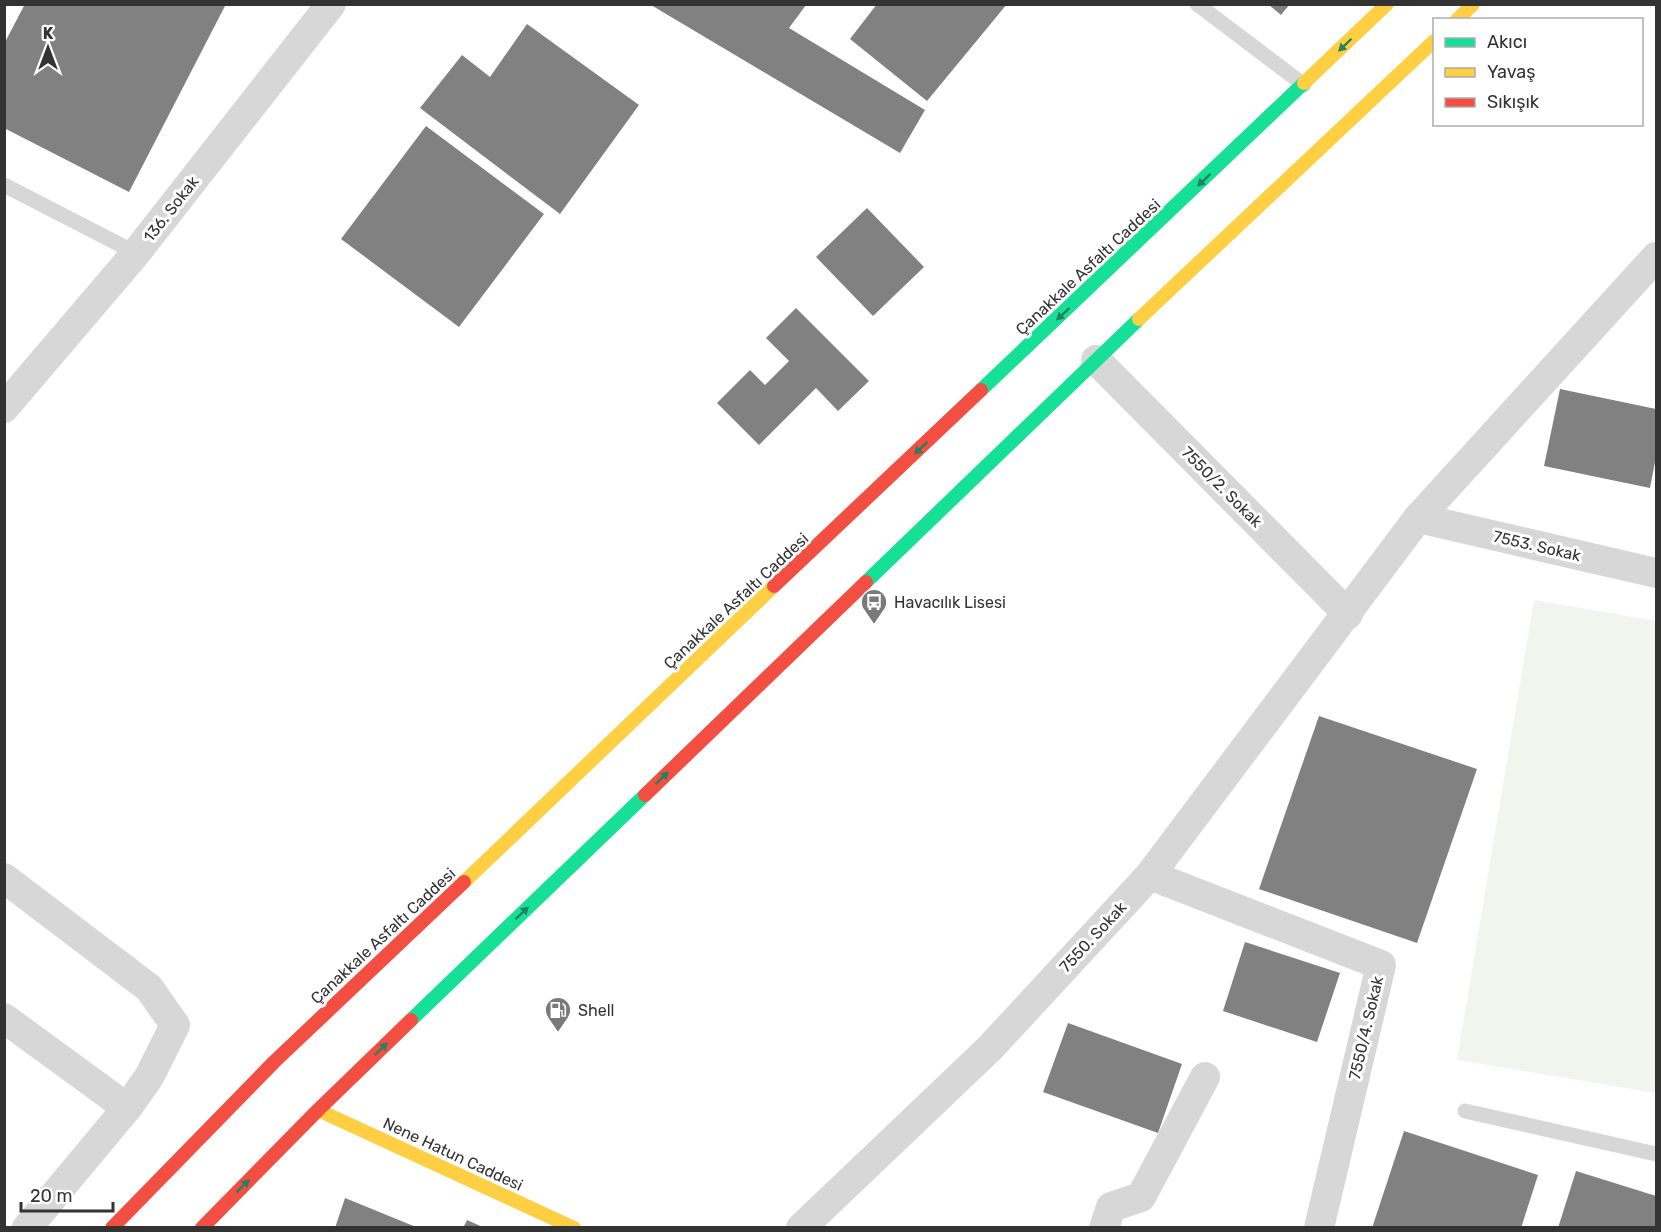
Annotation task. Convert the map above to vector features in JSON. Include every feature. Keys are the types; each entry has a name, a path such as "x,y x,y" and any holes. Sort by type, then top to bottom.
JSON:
{"main road":[{"name":"Çanakkale Asfaltı Caddesi","path":"112,1227 283,1053 1388,4"},
{"path":"1459,18 1473,4"},
{"path":"202,1227 318,1110 1096,360 1433,42"},
{"name":"Nene Hatun Caddesi","path":"318,1110 574,1227"}],"street":[{"name":"136. Sokak","path":"4,408 136,253 331,4"},
{"name":"7550. Sokak","path":"801,1227 990,1048 1150,875 1418,518 1656,258"},
{"name":"7550/2. Sokak","path":"1096,360 1348,614"},
{"name":"7553. Sokak","path":"1418,518 1656,573"},
{"name":"7550/4. Sokak","path":"1150,875 1381,965 1319,1227"},
{"path":"4,878 149,988 175,1025 149,1077 127,1108 27,1227"},
{"path":"4,1018 127,1108"},
{"path":"1104,1227 1111,1207 1141,1197 1205,1077"}],"lane":[{"path":"1197,4 1304,85"},
{"path":"4,185 136,253"},
{"path":"1465,1111 1656,1154"}],"shaded area":[{"path":"1534,600 1656,621 1656,1093 1457,1060"}],"building":[{"path":"25,4 226,4 129,192 4,128 4,44"},
{"path":"877,4 1007,4 927,101 850,39"},
{"path":"1268,4 1290,4 1281,15"},
{"path":"651,5 806,5 789,28 925,110 900,153"},
{"path":"527,24 639,105 560,214 420,108 462,55 490,77"},
{"path":"426,126 544,214 459,327 341,239"},
{"path":"867,208 924,267 873,316 816,257"},
{"path":"796,308 869,381 838,411 816,388 759,445 717,403 750,370 765,385 789,361 766,338"},
{"path":"1560,389 1656,409 1656,457 1650,488 1544,466"},
{"path":"1319,716 1477,769 1417,943 1259,889"},
{"path":"1245,942 1340,973 1317,1042 1223,1011"},
{"path":"1068,1023 1182,1064 1158,1133 1043,1092"},
{"path":"1404,1131 1538,1175 1521,1228 1372,1228"},
{"path":"1576,1171 1656,1196 1656,1228 1558,1228"},
{"path":"345,1198 416,1227 416,1228 335,1228"},
{"path":"467,1220 485,1228 463,1228"}],"traffic: fast":[{"path":"981,390 1304,83"},
{"path":"866,582 1139,319"},
{"path":"411,1020 645,795"}],"traffic: slow":[{"path":"1304,83 1387,4"},
{"path":"1459,18 1473,4"},
{"path":"1139,319 1433,42"},
{"path":"464,882 774,586"},
{"path":"318,1110 574,1228"}],"traffic: jam":[{"path":"774,586 981,390"},
{"path":"645,795 866,582"},
{"path":"112,1228 274,1062 464,882"},
{"path":"202,1228 318,1110 411,1020"}],"place":[{"name":"Havacılık Lisesi","path":"874,625"},
{"name":"Shell","path":"558,1033"}]}
